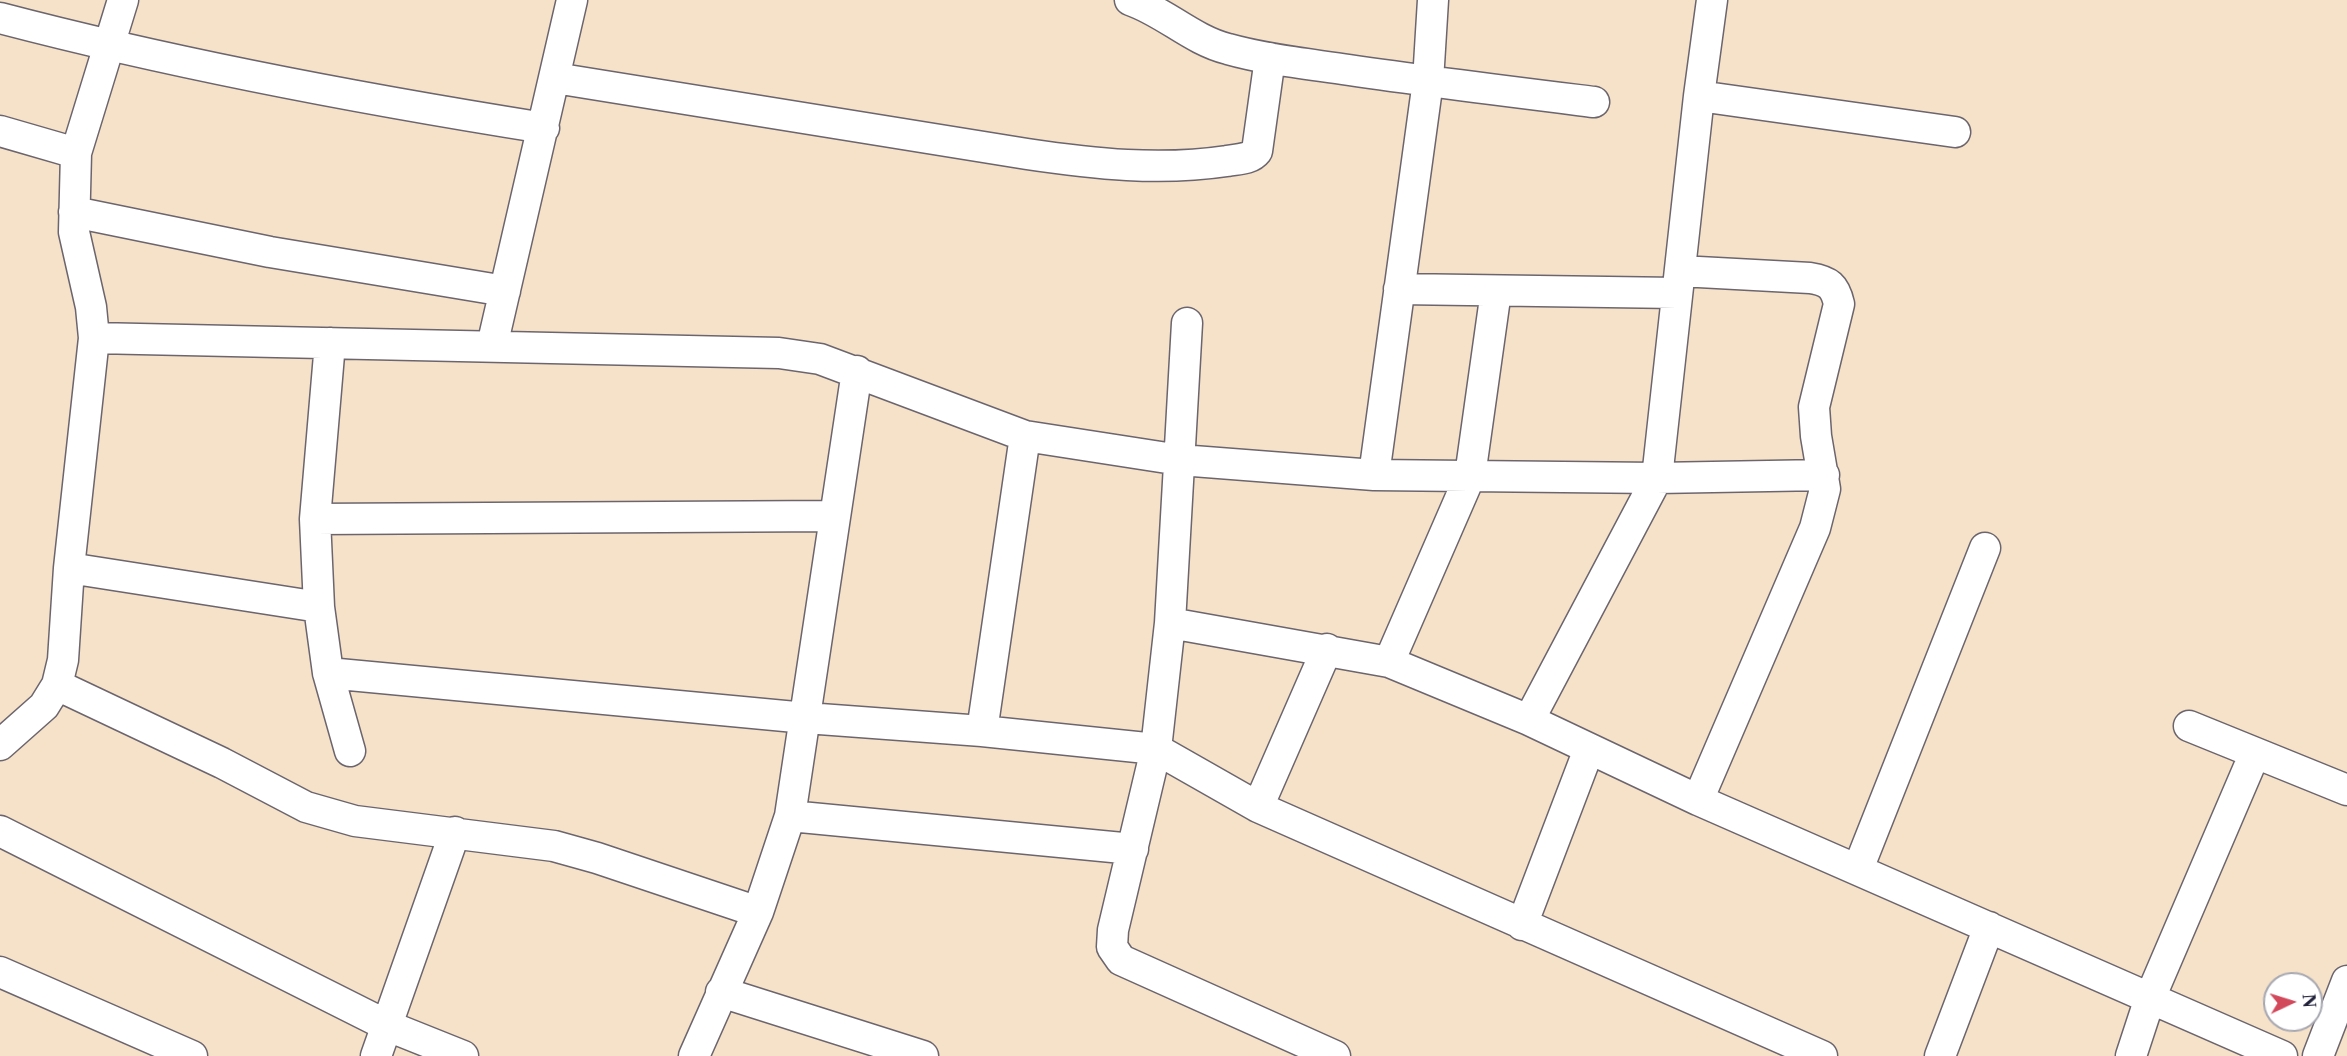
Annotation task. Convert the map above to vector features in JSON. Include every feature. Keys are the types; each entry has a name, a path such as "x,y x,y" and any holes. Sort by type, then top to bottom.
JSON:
{"street":[{"path":"0,745 44,706 57,685 63,660 69,568 94,338 91,307 74,232 76,153 123,0"},
{"path":"492,346 572,0"},
{"path":"1130,0 1142,4 1200,38 1226,49 1270,58 1428,81 1594,102"},
{"path":"1374,475 1428,81 1433,0"},
{"path":"1528,720 1657,478 1699,96 1712,0"},
{"path":"0,18 108,46 371,100 544,128"},
{"path":"555,78 1093,164 1183,166 1253,156 1259,144 1270,58"},
{"path":"1699,96 1955,132"},
{"path":"0,131 76,153"},
{"path":"74,213 270,252 505,291"},
{"path":"1399,289 1496,291 1810,278 1828,281 1836,291 1839,304 1815,408 1816,436 1825,489 1815,528 1698,800"},
{"path":"1389,662 1470,476 1496,291"},
{"path":"1187,323 1170,623 1156,749 1111,939 1112,946 1121,960 1335,1056"},
{"path":"94,338 779,353 820,359 856,371 1025,436 1180,460 1374,475 1657,478 1824,475"},
{"path":"330,343 315,519 320,607 328,673 350,752"},
{"path":"694,1056 758,912 790,816 856,371"},
{"path":"982,731 1025,436"},
{"path":"315,519 835,516"},
{"path":"1858,869 1985,548"},
{"path":"69,568 320,607"},
{"path":"1170,623 1327,649 1389,662 1528,720 1698,800 2282,1056"},
{"path":"1257,807 1327,649"},
{"path":"328,673 806,718 982,731 1156,749 1257,807 1822,1056"},
{"path":"57,685 222,763 306,807 354,821 554,846 597,858 758,912"},
{"path":"2189,726 2347,790"},
{"path":"1522,925 1589,749"},
{"path":"2131,1056 2150,998 2255,753"},
{"path":"790,816 1132,849"},
{"path":"0,831 388,1026 464,1056"},
{"path":"376,1056 455,832"},
{"path":"1940,1056 1989,927"},
{"path":"0,972 192,1056"},
{"path":"2318,1056 2347,981"},
{"path":"721,992 923,1056"}]}
